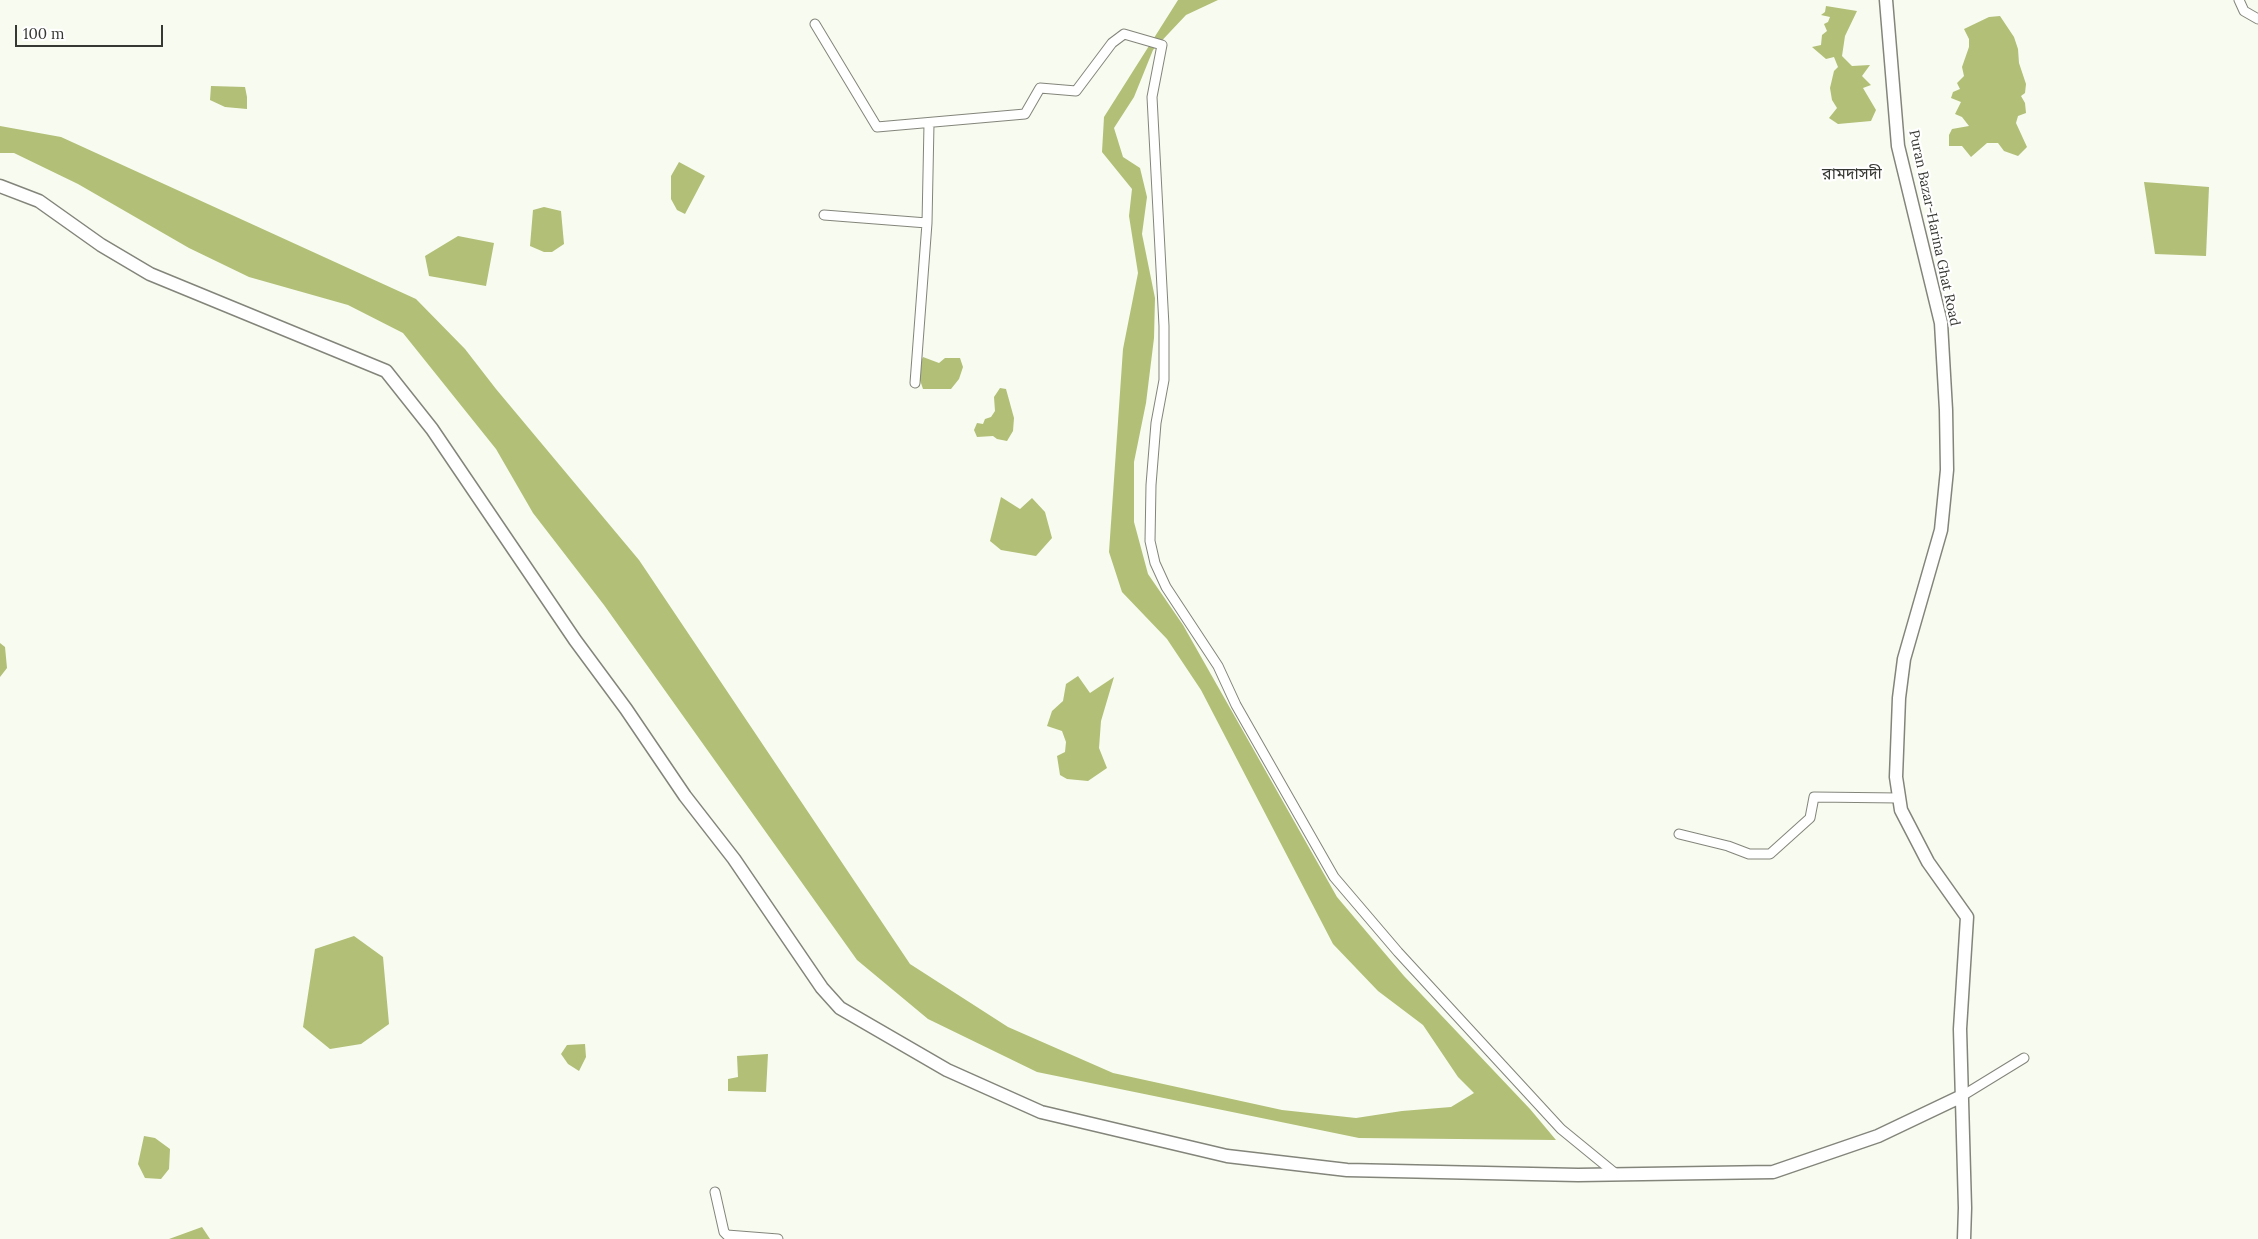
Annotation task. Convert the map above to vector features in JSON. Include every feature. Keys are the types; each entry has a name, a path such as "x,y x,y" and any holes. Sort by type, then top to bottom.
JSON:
{"main road":[{"name":"Puran Bazar-Harina Ghat Road","path":"1886,0 1898,146 1941,323 1947,420 1947,470 1941,530 1904,659 1899,698 1896,777 1901,810 1928,862 1968,917 1960,1029 1965,1208 1964,1239"},
{"path":"0,186 39,201 101,245 150,274 386,371 432,429 575,640 626,709 685,796 734,859 822,988 840,1008 946,1070 1041,1112 1227,1156 1347,1170 1616,1174 1774,1172 1878,1136 1962,1096"}],"street":[{"path":"2239,0 2244,11 2258,19"},
{"path":"815,24 877,127 929,124 1026,114 1040,88 1076,91 1112,44 1124,34 1162,45 1152,97 1164,326 1164,380 1156,423 1151,485 1150,541 1155,563 1166,587 1218,666 1236,705 1334,877 1404,959 1555,1123 1589,1154 1616,1174"},
{"path":"915,383 927,223 929,124"},
{"path":"824,215 927,223"},
{"path":"1679,834 1728,846 1749,854 1770,854 1810,818 1814,797 1899,798"},
{"path":"1962,1096 2024,1058"},
{"path":"715,1192 724,1232 727,1235 778,1239"}],"shaded area":[{"path":"1178,0 1218,0 1186,15 1153,50 1134,97 1114,128 1123,157 1140,168 1147,197 1142,234 1155,298 1154,338 1146,403 1134,462 1134,522 1148,574 1183,625 1337,897 1404,976 1530,1109 1556,1140 1359,1138 1037,1072 928,1019 857,960 604,605 533,513 496,449 403,333 348,305 249,277 189,248 78,184 14,153 0,153 0,126 61,137 416,299 465,349 496,389 639,560 910,964 1008,1027 1113,1073 1282,1110 1356,1118 1402,1111 1451,1107 1474,1093 1458,1077 1423,1025 1378,991 1333,944 1201,690 1167,639 1122,592 1109,552 1123,349 1138,273 1129,216 1132,189 1102,152 1104,117"},
{"path":"1826,6 1857,11 1845,36 1842,56 1852,66 1870,65 1862,76 1871,85 1863,88 1876,110 1871,121 1838,124 1829,118 1837,108 1832,100 1830,88 1834,71 1838,67 1834,57 1826,59 1812,47 1821,45 1822,35 1827,31 1824,24 1828,22 1830,17 1821,15 1825,12"},
{"path":"2000,16 2014,37 2018,49 2019,63 2026,84 2025,93 2021,96 2025,103 2026,113 2018,116 2016,123 2027,147 2018,156 2004,151 1998,143 1987,143 1971,157 1962,146 1949,146 1949,135 1952,129 1969,126 1962,117 1955,114 1961,102 1951,98 1953,92 1960,89 1957,83 1964,76 1962,67 1969,47 1969,39 1964,29 1989,17"},
{"path":"211,86 245,87 247,109 225,107 210,100"},
{"path":"679,162 705,176 685,214 677,210 671,199 671,176"},
{"path":"2144,182 2209,187 2206,256 2155,254"},
{"path":"544,207 561,211 564,244 552,252 544,252 530,246 533,210"},
{"path":"458,236 494,243 486,286 429,276 425,256"},
{"path":"923,357 939,363 945,358 960,358 963,367 959,379 951,389 923,389 920,380 920,364"},
{"path":"1000,388 1006,389 1014,418 1013,431 1007,441 993,436 977,437 974,430 977,423 983,424 985,419 991,417 995,411 994,397"},
{"path":"1001,497 1020,509 1032,498 1045,512 1052,538 1036,556 1001,550 990,541"},
{"path":"0,643 5,647 7,668 0,677"},
{"path":"1078,676 1090,693 1114,677 1101,721 1099,748 1107,768 1088,781 1067,779 1060,775 1057,756 1065,752 1066,742 1062,731 1047,726 1052,711 1063,701 1066,684"},
{"path":"354,936 383,957 389,1024 361,1044 330,1049 303,1027 315,949"},
{"path":"585,1044 586,1057 579,1071 568,1064 561,1054 567,1045"},
{"path":"768,1054 766,1092 728,1091 728,1079 738,1077 737,1056"},
{"path":"144,1136 155,1138 170,1149 169,1169 161,1179 145,1178 138,1164"},
{"path":"202,1227 210,1239 169,1239"}],"district":[{"name":"রামদাসদী","path":"1852,174"}]}
